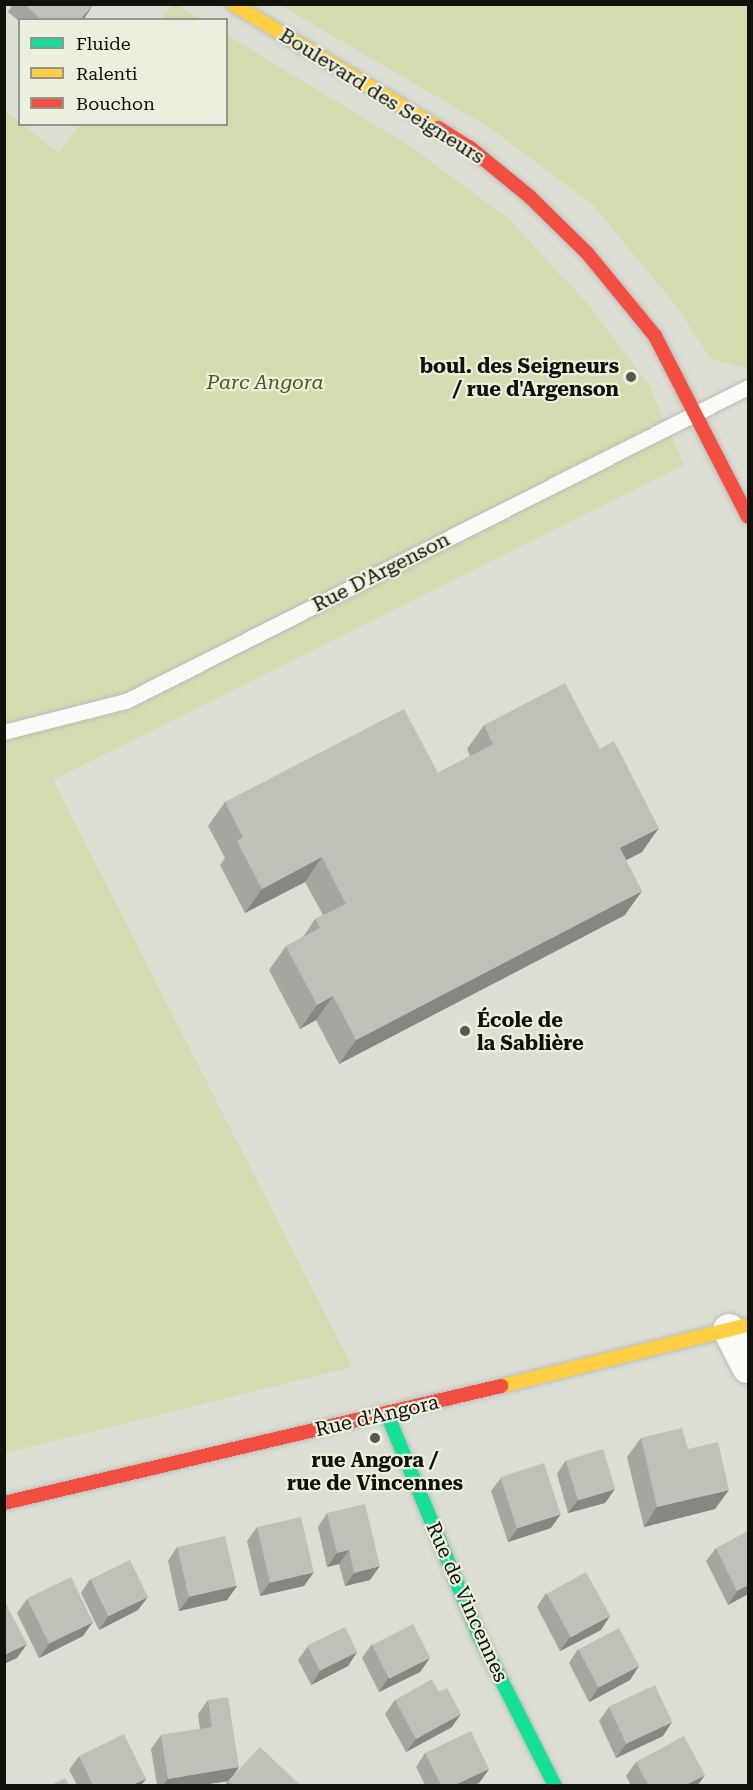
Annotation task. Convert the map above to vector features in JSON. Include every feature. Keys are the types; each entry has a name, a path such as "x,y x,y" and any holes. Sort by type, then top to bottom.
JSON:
{"street":[{"name":"Boulevard des Seigneurs","path":"233,4 469,147 530,197 588,254 655,336 748,517"},
{"path":"739,1327 748,1367"},
{"name":"Rue d'Angora","path":"4,1503 387,1414 739,1327"},
{"name":"Rue de Vincennes","path":"387,1414 479,1636 555,1785"}],"lane":[{"name":"Rue D'Argenson","path":"4,732 126,701 697,415 748,387"}],"green space":[{"path":"173,4 199,18 162,18"},
{"path":"280,5 748,5 748,369 710,358 677,307 592,204 487,126"},
{"name":"Parc Angora","path":"228,36 408,145 508,218 587,303 649,385 684,465 53,780 352,1367 5,1453 4,110 18,121 18,126 24,126 59,153 79,126 228,126"}],"building":[{"path":"25,4 93,4 82,18 39,18"},
{"path":"565,683 600,749 614,741 659,828 620,848 642,891 356,1040 333,996 317,1005 286,946 320,928 315,919 346,904 322,857 262,889 237,841 243,837 225,802 404,709 438,773 493,744 484,725"},
{"path":"682,1428 688,1449 718,1442 729,1490 657,1507 641,1438"},
{"path":"603,1449 615,1489 578,1501 566,1460"},
{"path":"544,1463 561,1514 517,1529 500,1477"},
{"path":"365,1504 380,1566 354,1573 349,1550 337,1553 327,1513"},
{"path":"301,1517 314,1573 270,1583 257,1527"},
{"path":"748,1531 748,1585 737,1591 716,1548"},
{"path":"225,1536 236,1586 189,1597 177,1547"},
{"path":"130,1560 148,1597 108,1616 90,1579"},
{"path":"586,1572 610,1616 571,1638 547,1594"},
{"path":"71,1577 93,1622 49,1643 27,1598"},
{"path":"4,1600 27,1644 4,1655"},
{"path":"413,1624 430,1658 389,1679 372,1645"},
{"path":"345,1627 357,1652 320,1671 307,1645"},
{"path":"619,1628 639,1666 599,1688 578,1650"},
{"path":"432,1679 439,1692 447,1688 461,1714 416,1739 395,1700"},
{"path":"655,1685 672,1722 626,1744 609,1707"},
{"path":"228,1697 239,1767 168,1779 161,1735 212,1727 208,1700"},
{"path":"471,1731 489,1769 455,1785 441,1785 425,1753"},
{"path":"124,1734 146,1779 132,1785 93,1785 79,1756"},
{"path":"684,1736 705,1775 686,1785 648,1785 636,1762"},
{"path":"260,1747 300,1785 232,1785 228,1781"},
{"path":"65,1778 69,1785 51,1785"}],"traffic: fast":[{"path":"387,1414 479,1636 555,1786"}],"traffic: slow":[{"path":"233,4 438,128"},
{"path":"501,1386 748,1325"}],"traffic: jam":[{"path":"438,128 469,147 530,197 588,254 655,336 748,517"},
{"path":"4,1503 501,1386"}],"place":[{"name":"boul. des Seigneurs / rue d'Argenson","path":"631,377"},
{"name":"École de la Sablière","path":"465,1031"},
{"name":"rue Angora / rue de Vincennes","path":"375,1438"}]}
